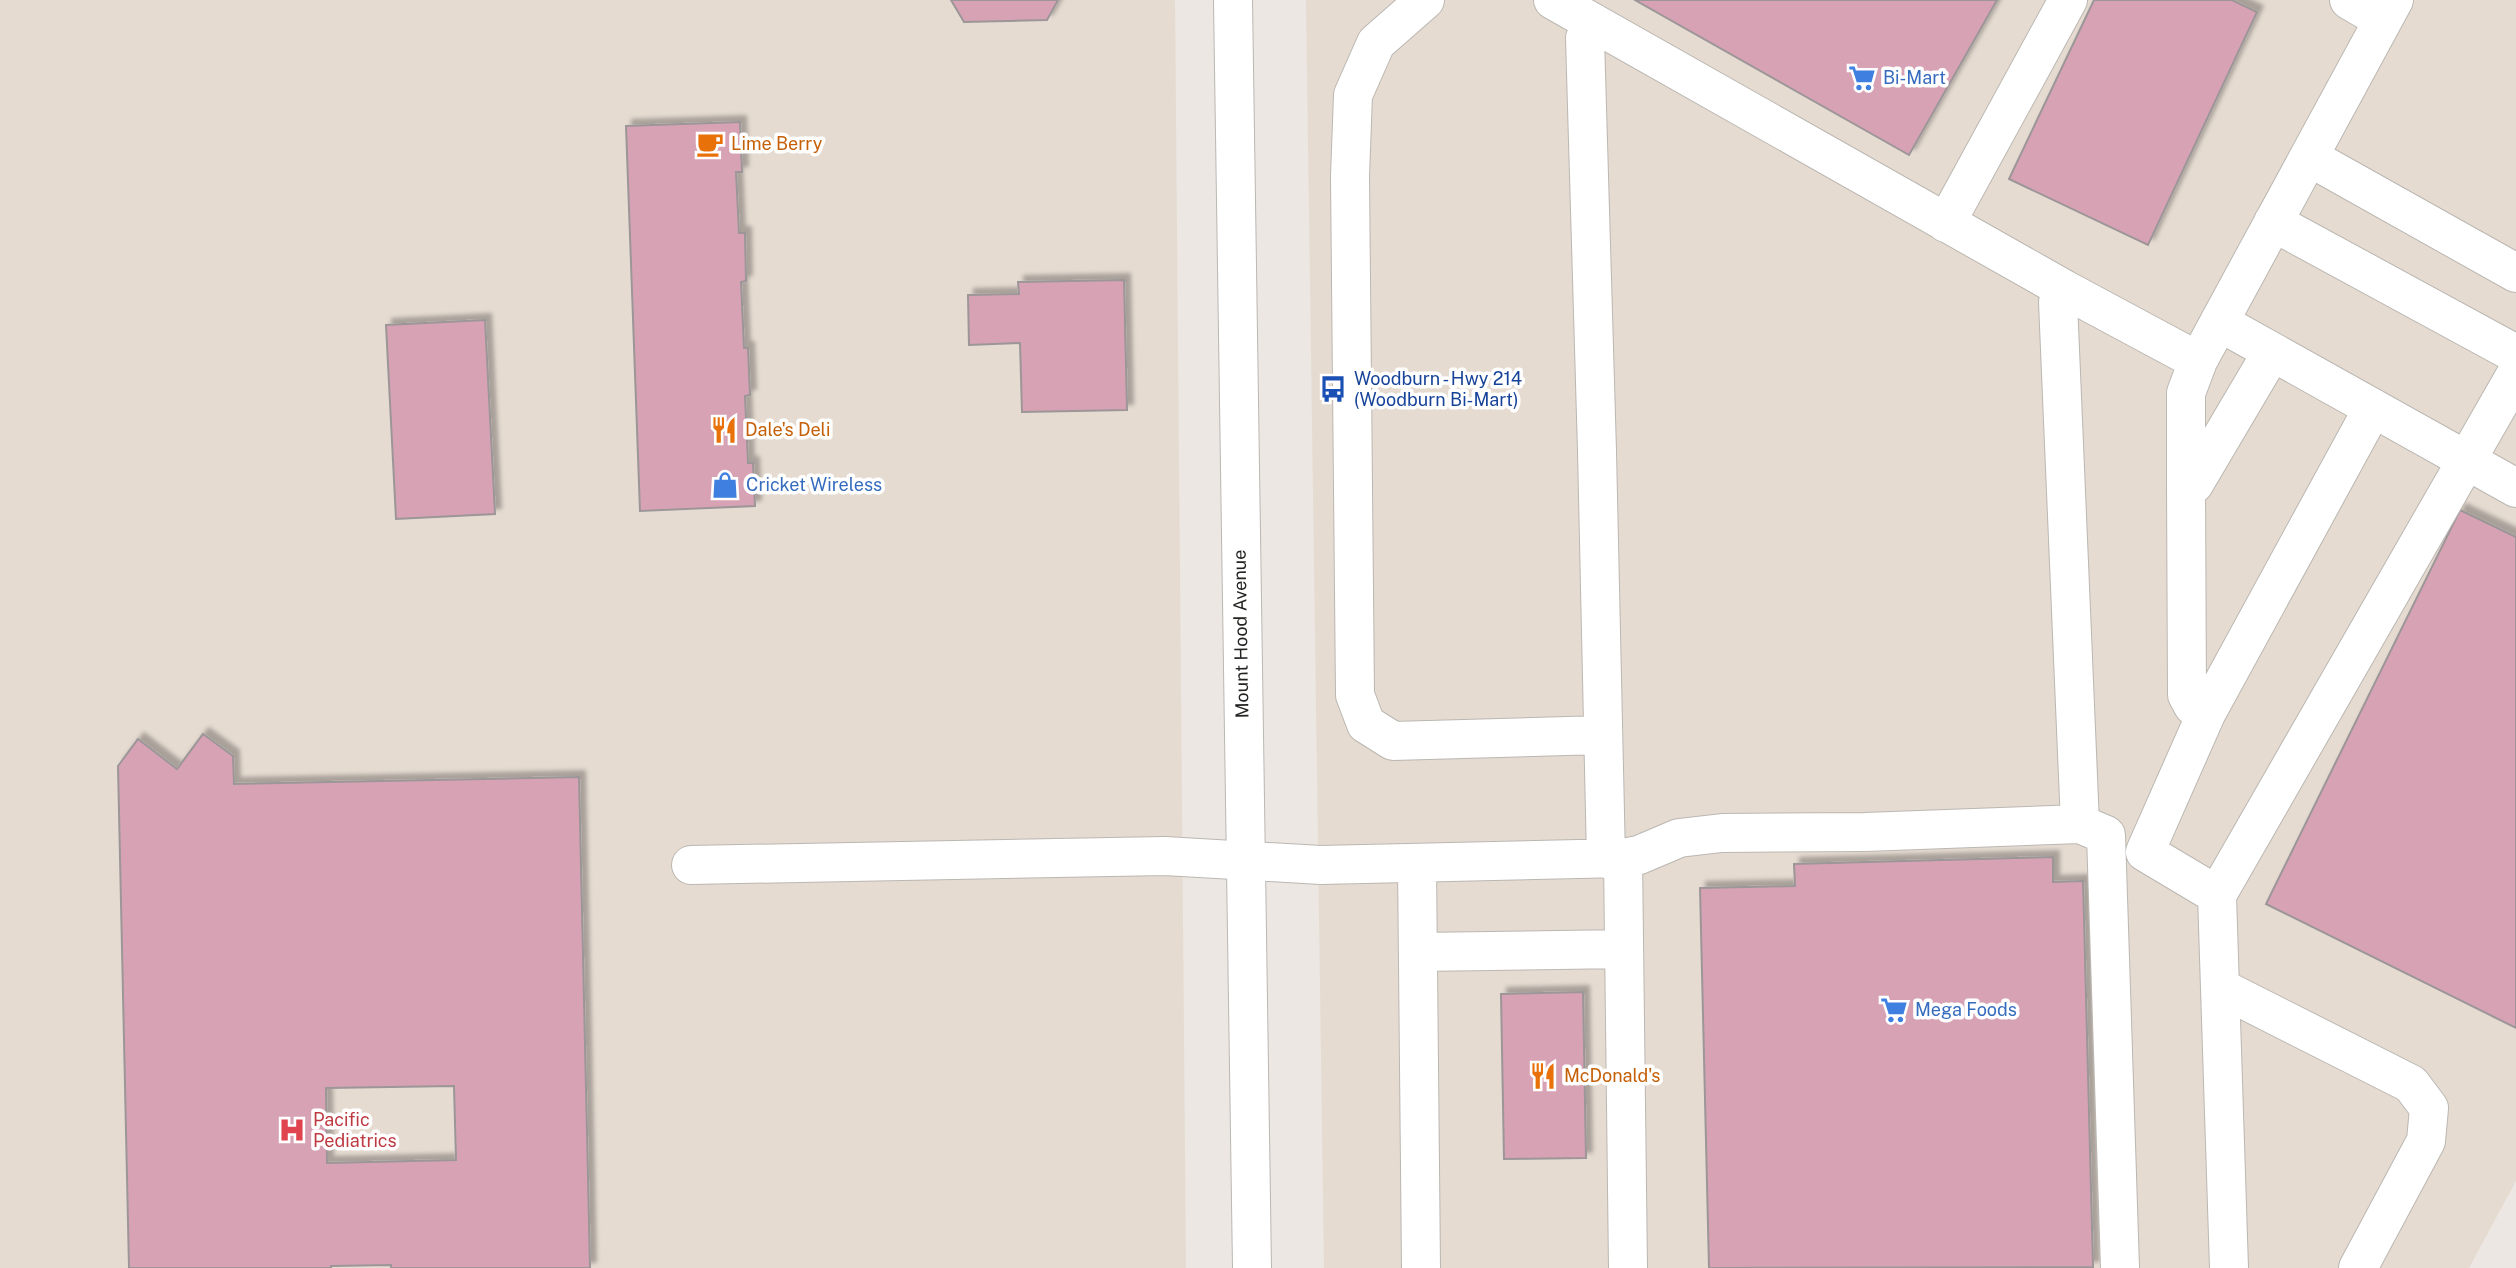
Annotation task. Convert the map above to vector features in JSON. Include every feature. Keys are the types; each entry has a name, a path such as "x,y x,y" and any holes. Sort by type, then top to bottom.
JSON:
{"main road":[{"name":"Mount Hood Avenue","path":"1233,0 1252,1268"},
{"path":"1425,0 1376,43 1353,95 1350,176 1355,695 1366,724 1393,741 1602,735"},
{"path":"1553,0 1946,223 2198,361"},
{"path":"1946,223 2068,0"},
{"path":"2206,714 2193,706 2187,695 2186,393 2198,361 2389,10 2349,0"},
{"path":"1592,24 1586,38 1602,735 1624,949 1628,1268"},
{"path":"2309,157 2516,273"},
{"path":"2273,222 2516,355"},
{"path":"2064,289 2058,302 2120,1268"},
{"path":"2219,322 2516,488"},
{"path":"2186,485 2194,484 2272,352"},
{"path":"2229,1268 2217,895 2516,374"},
{"path":"2145,852 2206,714 2372,408"},
{"path":"691,866 1165,856 1321,865 1614,859 1639,855 1679,838 1722,833 2093,830 2145,852 2217,895"},
{"path":"1417,863 1421,1268"},
{"path":"1418,952 1624,949"},
{"path":"2221,988 2412,1084 2429,1108 2426,1141 2358,1268"}],"shaded area":[{"path":"0,0 1175,0 1186,1268 0,1268"},
{"path":"1306,0 2516,0 2516,1181 2469,1268 1324,1268"}],"building":[{"path":"951,0 1058,0 1047,20 964,22"},
{"name":"Bi-Mart","path":"1635,0 1997,0 1909,155"},
{"path":"2094,0 2232,0 2257,12 2148,245 2009,179"},
{"path":"740,122 742,172 736,172 739,233 745,233 746,281 741,282 744,348 748,348 750,395 745,396 748,463 753,463 755,506 640,511 626,126"},
{"path":"1124,280 1127,410 1022,412 1020,343 969,345 968,295 1019,294 1018,282"},
{"path":"485,320 495,514 396,519 386,325"},
{"path":"2460,510 2516,537 2516,1028 2266,904"},
{"path":"203,734 233,756 234,784 579,777 590,1268 391,1268 391,1265 331,1268 129,1268 118,766 138,739 177,769","holes":["454,1086 456,1160 327,1163 326,1088"]},
{"path":"2053,857 2053,882 2083,881 2093,1267 1709,1268 1700,888 1795,886 1794,864"},
{"name":"McDonald's","path":"1583,992 1586,1158 1504,1159 1501,994"}],"place":[{"name":"Bi-Mart","path":"1862,78"},
{"name":"Lime Berry","path":"710,144"},
{"name":"Woodburn - Hwy 214 (Woodburn Bi-Mart)","path":"1333,389"},
{"name":"Dale's Deli","path":"724,430"},
{"name":"Cricket Wireless","path":"725,485"},
{"name":"Mega Foods","path":"1894,1010"},
{"name":"McDonald's","path":"1543,1076"},
{"name":"Pacific Pediatrics","path":"292,1130"}]}
